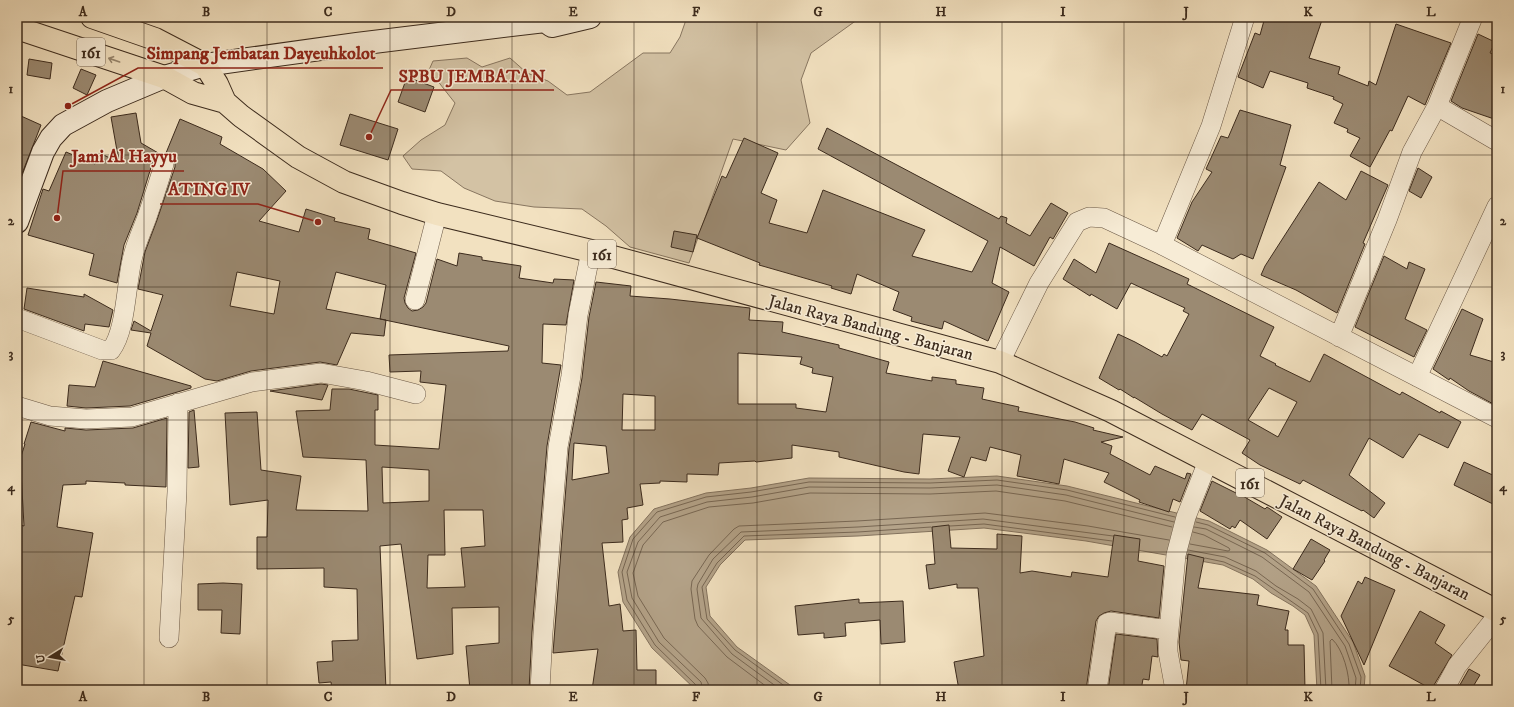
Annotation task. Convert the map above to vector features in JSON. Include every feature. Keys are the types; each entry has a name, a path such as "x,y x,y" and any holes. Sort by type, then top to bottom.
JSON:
{"main road":[{"name":"161","path":"92,17 155,39 205,65"},
{"path":"17,222 43,152 51,138 64,125 107,101 164,77 205,65 542,19 552,26 590,17"},
{"name":"Jalan Raya Bandung - Banjaran","path":"17,28 164,77 193,93 225,102 258,129 298,157 344,182 437,214 590,251 1000,362 1111,411 1497,611"},
{"name":"Jalan Raya Bandung - Banjaran","path":"205,65 217,84 225,102"}],"street":[{"path":"1162,245 1211,126 1245,17"},
{"path":"1339,337 1387,220 1412,152 1437,106 1473,17"},
{"path":"1437,106 1497,141"},
{"path":"17,318 102,350 111,350 116,342 124,312 135,249 156,192 164,164"},
{"path":"1417,377 1497,206"},
{"path":"415,300 437,214"},
{"path":"1000,362 1039,283 1077,222 1089,217 1104,218 1162,245 1497,418"},
{"path":"540,690 543,633 558,447 571,376 578,315 590,251"},
{"path":"17,406 50,416 86,419 132,416 252,382 320,374 366,381 416,394"},
{"path":"168,638 177,492 178,403"},
{"path":"1175,690 1168,652 1176,555 1186,517 1208,461"},
{"path":"1444,690 1457,666 1497,616"},
{"path":"1097,690 1107,623 1110,622 1169,630"}],"shaded area":[{"path":"687,17 861,17 811,53 801,80 810,123 786,150 733,139 689,263 630,247 606,226 582,209 534,207 495,201 464,188 441,171 412,169 403,156 421,140 445,125 455,103 429,70 433,61 467,58 482,67 510,58 527,73 548,81 567,95 590,92 643,53 670,53 680,37"}],"water":[{"path":"997,476 1067,486 1209,521 1267,550 1316,586 1353,642 1365,676 1364,690 1317,690 1314,635 1305,615 1271,593 1253,579 1223,565 1086,541 984,528 858,536 745,540 720,565 706,587 710,616 737,647 797,690 696,690 652,648 623,602 618,572 630,537 654,509 706,493 751,488 809,478 930,479"}],"building":[{"path":"1265,17 1323,17 1309,58 1340,67 1338,74 1368,86 1369,81 1376,85 1396,24 1451,43 1425,105 1408,96 1392,131 1390,130 1370,167 1350,156 1360,138 1347,132 1348,129 1334,123 1343,104 1333,99 1334,97 1307,88 1308,83 1270,71 1263,88 1238,77 1255,33 1260,35"},
{"path":"1478,34 1495,42 1490,53 1497,55 1497,120 1462,108 1451,101"},
{"path":"29,59 52,63 50,79 27,75"},
{"path":"81,69 96,75 87,95 73,88"},
{"path":"407,77 434,87 425,112 398,102"},
{"path":"1240,110 1291,125 1280,165 1286,167 1253,259 1241,254 1233,259 1202,245 1198,251 1177,238 1192,202 1212,172 1206,169 1221,136 1228,138"},
{"path":"136,113 141,143 160,154 156,156 153,161 137,213 124,245 117,283 89,275 94,254 28,235 43,189 49,191 66,152 95,164 99,153 119,162 111,117"},
{"path":"350,114 398,129 388,160 340,145"},
{"path":"21,116 41,125 18,184 17,126"},
{"path":"180,119 222,137 220,144 263,169 286,191 259,221 299,232 306,209 335,218 334,221 370,229 368,239 416,253 404,298 408,308 412,311 418,310 426,303 437,259 457,266 459,253 482,257 482,260 521,266 519,278 553,283 554,279 574,280 566,325 543,324 542,363 561,365 547,446 532,632 529,690 470,690 466,646 499,643 499,607 452,608 453,654 417,659 401,544 380,546 386,690 332,690 331,682 319,683 317,662 333,661 332,641 358,640 357,589 324,587 324,568 257,569 257,537 267,537 268,500 230,505 225,413 257,412 261,470 301,476 296,510 368,511 366,460 303,457 296,411 330,410 332,389 349,389 378,395 378,410 375,410 375,445 439,449 446,385 420,382 421,371 390,372 389,355 508,351 509,346 386,320 384,336 351,333 337,365 320,362 251,371 217,381 205,379 147,346 151,333 131,330 134,321 151,331 163,295 138,289 145,252 175,167 175,162 172,157 166,153","holes":["237,272 280,281 274,314 230,306","336,272 386,285 380,319 326,309","382,467 429,470 429,501 383,503","444,510 483,510 485,546 461,548 465,587 427,588 428,555 445,555"]},
{"path":"827,128 999,219 1001,216 1007,218 1006,223 1030,236 1051,203 1068,213 1053,239 1050,237 1034,266 1000,247 992,283 1009,292 988,341 944,321 942,329 911,321 912,317 893,310 899,292 857,274 851,294 831,288 832,286 759,265 760,263 697,238 722,176 726,178 744,138 778,153 761,193 777,200 769,223 807,233 823,190 925,230 912,256 972,272 988,241 818,149"},
{"path":"1418,168 1432,177 1421,198 1409,191"},
{"path":"1361,171 1388,185 1363,243 1365,244 1337,313 1296,290 1261,275 1265,266 1319,182 1346,200"},
{"path":"674,231 697,235 693,252 671,247"},
{"path":"1109,243 1189,279 1187,284 1274,327 1260,356 1276,364 1275,365 1310,382 1324,354 1400,395 1402,392 1440,413 1441,411 1461,422 1448,448 1419,434 1403,458 1369,438 1349,475 1385,503 1374,518 1363,510 1362,511 1303,480 1300,484 1260,465 1242,453 1250,440 1202,414 1192,430 1099,378 1118,334 1162,357 1164,354 1167,356 1189,314 1183,311 1185,308 1131,283 1117,309 1091,294 1090,296 1063,279 1074,259 1096,273","holes":["1269,388 1297,402 1278,437 1248,420"]},
{"path":"1384,256 1407,269 1409,262 1425,269 1405,319 1427,330 1414,357 1355,327"},
{"path":"596,282 631,286 630,296 750,308 749,320 783,322 782,332 839,345 839,348 889,362 886,373 932,381 932,377 956,380 956,384 984,388 982,399 1019,407 1018,411 1075,422 1094,428 1093,430 1123,437 1101,442 1112,446 1110,454 1150,475 1155,466 1185,479 1187,473 1191,474 1180,502 1173,499 1169,512 1139,502 1140,500 1104,482 1109,473 1064,459 1059,484 1017,476 1021,455 990,447 986,461 971,457 964,477 948,471 960,437 923,434 919,474 839,457 839,452 792,445 792,458 756,462 719,463 718,475 687,474 687,482 660,481 660,483 640,484 643,505 627,508 628,519 622,520 623,542 602,543 609,606 620,604 623,631 636,630 637,670 656,670 656,690 592,690 598,649 553,653 569,448 582,378 589,317","holes":["738,353 802,357 800,364 813,368 812,373 833,377 826,412 796,408 796,404 738,404","623,394 655,396 655,430 622,430","574,443 606,446 609,473 572,480"]},
{"path":"27,288 84,297 84,294 113,310 109,327 85,324 84,331 24,309"},
{"path":"1462,309 1483,319 1470,355 1497,363 1497,406 1469,391 1450,378 1449,380 1433,369"},
{"path":"103,361 191,386 191,388 130,406 86,408 67,406 69,385 95,387"},
{"path":"321,384 328,385 322,400 270,391"},
{"path":"194,410 199,467 188,468 189,412"},
{"path":"167,418 166,487 86,481 86,484 63,485 57,527 93,533 82,597 75,596 58,671 17,664 17,524 24,526 21,471 17,469 31,422 65,431 65,428 86,430 133,428"},
{"path":"1464,462 1497,477 1497,506 1454,485"},
{"path":"1212,481 1236,492 1265,509 1267,507 1282,517 1267,539 1240,520 1235,528 1232,526 1230,529 1200,511"},
{"path":"949,525 951,548 997,549 997,534 1022,536 1020,573 1032,571 1071,577 1072,572 1108,577 1114,535 1140,539 1138,561 1164,566 1159,618 1111,611 1099,616 1096,621 1086,690 959,690 954,662 984,656 978,588 957,588 957,584 929,589 926,565 935,564 932,527"},
{"path":"1311,539 1330,550 1324,560 1325,561 1312,580 1293,569"},
{"path":"1188,554 1204,558 1198,588 1259,595 1257,605 1289,611 1285,630 1288,630 1288,645 1304,645 1305,690 1186,690 1189,661 1181,660 1179,642"},
{"path":"1365,577 1395,590 1364,665 1341,616 1358,581 1362,584"},
{"path":"198,584 242,584 240,634 221,633 222,610 198,610"},
{"path":"859,599 859,603 903,601 905,642 881,644 880,620 845,623 846,636 824,638 824,633 798,635 795,606"},
{"path":"1420,611 1445,625 1435,643 1452,655 1434,685 1433,690 1389,666"},
{"path":"1116,634 1157,639 1158,657 1152,656 1149,680 1143,679 1141,690 1108,690"},
{"path":"1469,669 1480,675 1471,690 1457,690"}],"place":[{"name":"Simpang Jembatan Dayeuhkolot","path":"68,106"},
{"name":"SPBU JEMBATAN","path":"369,137"},
{"name":"Jami Al Hayyu","path":"57,218"},
{"name":"ATING IV","path":"318,222"}]}
